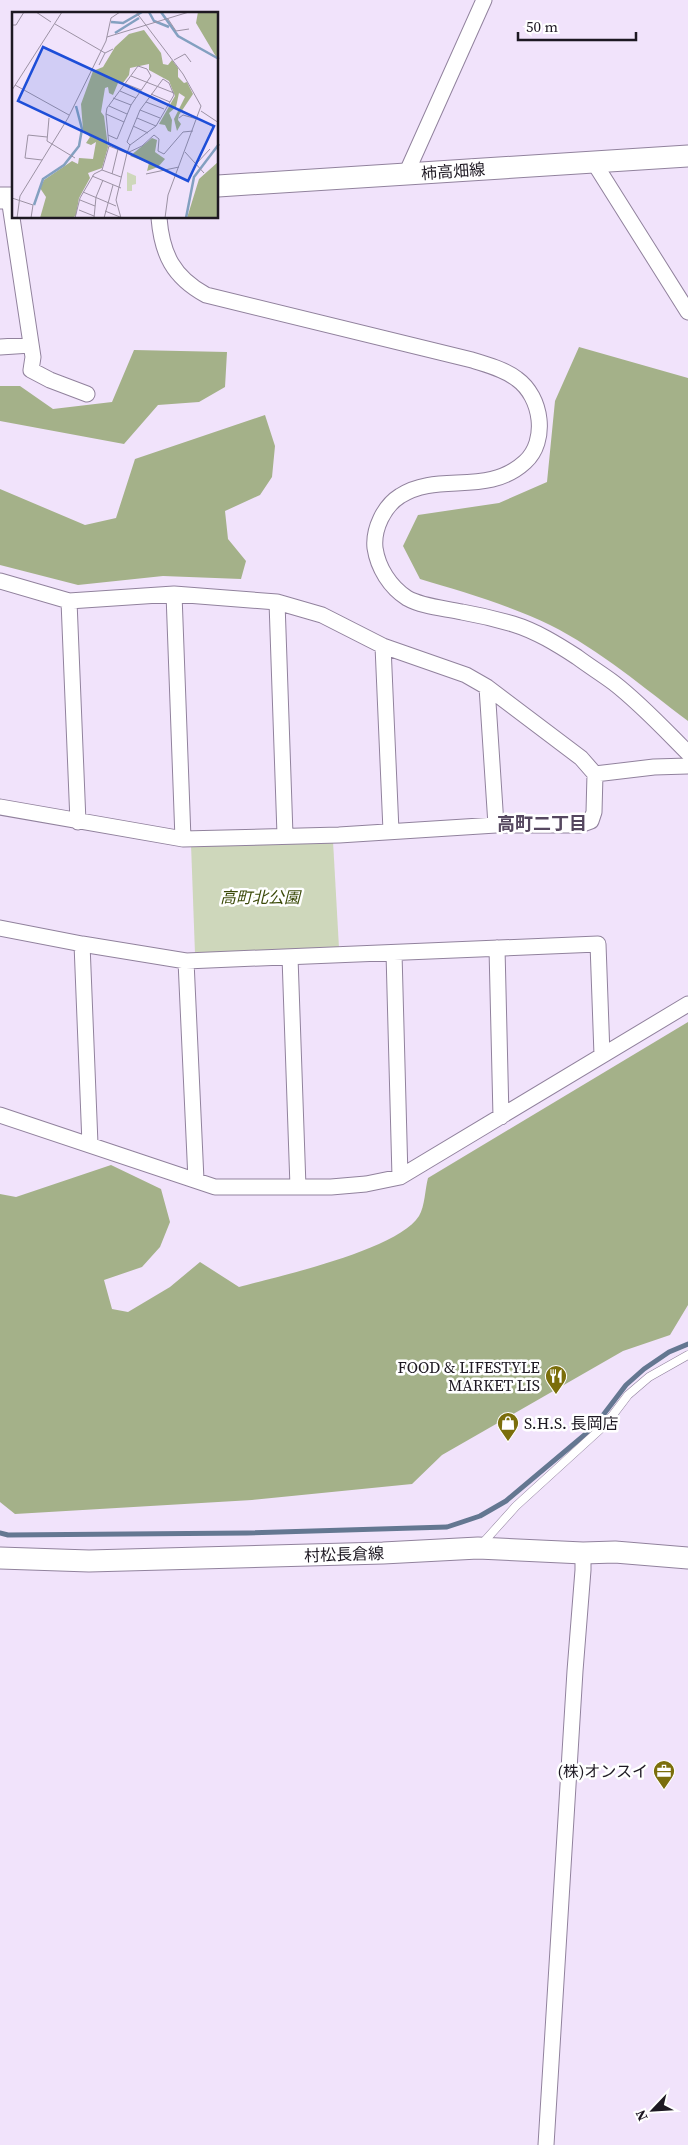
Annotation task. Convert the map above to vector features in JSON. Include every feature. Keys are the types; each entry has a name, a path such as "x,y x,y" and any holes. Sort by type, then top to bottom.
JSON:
{"main road":[{"name":"柿高畑線","path":"219,186 688,156"},
{"name":"村松長倉線","path":"0,1558 89,1561 383,1553 478,1548 583,1553 615,1552 688,1558"}],"street":[{"path":"406,174 482,0"},
{"path":"593,162 688,312"},
{"path":"8,198 33,357 31,370 50,380 87,394"},
{"path":"159,219 164,248 172,266 182,279 206,295 472,360 505,372 526,387 537,409 539,438 526,461 506,476 492,481 428,486 414,489 390,503 380,521 375,548 383,573 391,584 409,599 422,604 515,625 556,643 614,683 655,719 688,753"},
{"path":"0,348 31,344"},
{"path":"0,581 70,601 174,594 276,602 322,615 383,646 466,675 487,686 581,758 595,774 594,812 591,821 580,825 496,825 183,839 0,807"},
{"path":"174,594 183,839"},
{"path":"70,601 78,822"},
{"path":"276,602 285,835"},
{"path":"383,646 390,831"},
{"path":"487,686 496,825"},
{"path":"595,774 654,767 688,766"},
{"path":"0,928 186,961 598,944 602,1055"},
{"path":"82,944 90,1144"},
{"path":"498,948 501,1118"},
{"path":"394,953 400,1177"},
{"path":"290,957 298,1187"},
{"path":"186,961 196,1180"},
{"path":"0,1115 215,1187 298,1187 366,1184 400,1177 688,1004"},
{"path":"546,2145 583,1553"}],"lane":[{"path":"478,1548 516,1506 606,1424 628,1395 649,1377 688,1355"}],"green space":[{"path":"579,347 688,378 688,721 604,658 550,625 503,605 420,579 403,546 418,515 499,503 547,482 555,401"},
{"path":"134,350 227,352 225,387 199,402 158,405 124,444 0,421 0,386 20,386 53,409 112,402"},
{"path":"265,415 275,446 272,477 260,495 225,511 228,539 246,561 241,579 163,576 78,585 0,565 0,489 85,525 116,518 135,459"},
{"name":"高町北公園","path":"333,841 339,948 195,954 191,844"},
{"path":"688,1022 688,1305 670,1335 623,1351 442,1455 412,1484 252,1500 15,1514 0,1502 0,1194 16,1197 111,1165 161,1189 170,1222 160,1247 142,1267 104,1280 112,1309 128,1312 170,1287 200,1262 239,1287 308,1269 363,1251 388,1240 407,1228 419,1216 424,1202 428,1178"}],"waterway":[{"path":"0,1533 8,1535 247,1533 447,1527 480,1516 506,1501 594,1427 626,1385 644,1369 669,1352 688,1344"}],"place":[{"name":"FOOD & LIFESTYLE MARKET LIS","path":"556,1395"},
{"name":"S.H.S. 長岡店","path":"508,1442"},
{"name":"(株)オンスイ","path":"664,1790"}],"district":[{"name":"高町二丁目","path":"542,823"}]}
